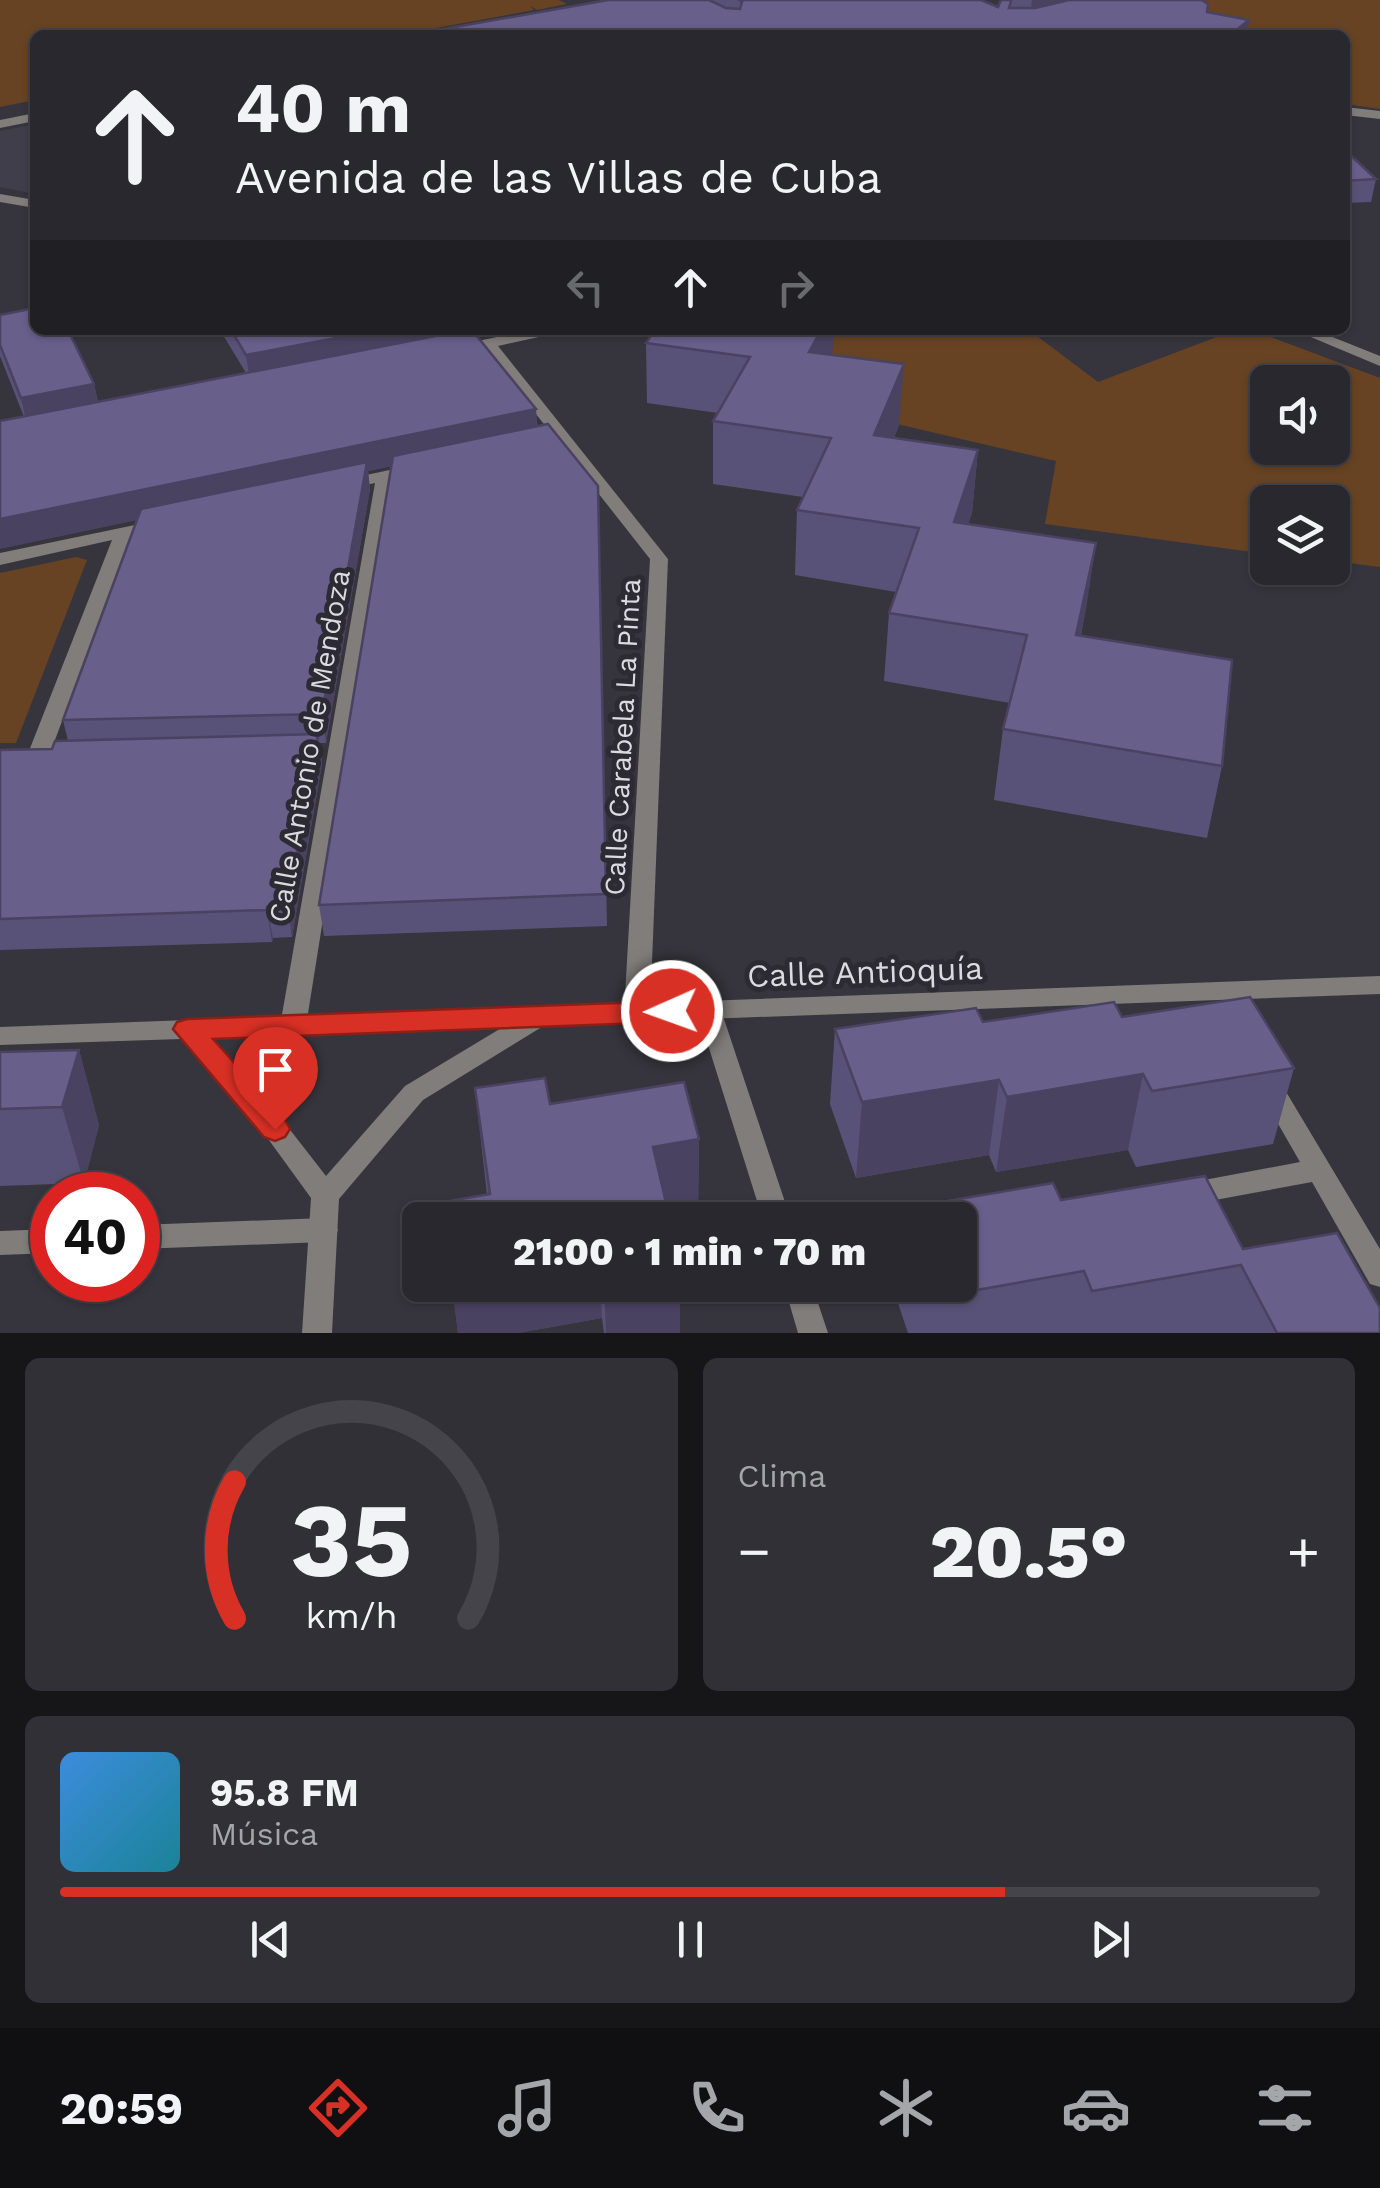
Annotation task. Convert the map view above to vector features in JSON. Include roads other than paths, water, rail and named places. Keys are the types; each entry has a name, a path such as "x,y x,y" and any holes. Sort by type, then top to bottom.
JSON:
{"street":[{"path":"1350,112 1380,115"},
{"path":"0,124 30,119"},
{"path":"0,198 30,203"},
{"name":"Calle Carabela La Pinta","path":"527,335 478,345 659,560 637,1012"},
{"path":"1315,335 1380,361"},
{"path":"329,488 439,465"},
{"name":"Calle Antonio de Mendoza","path":"293,1026 329,753 384,476"},
{"path":"0,560 180,520"},
{"path":"37,761 124,533"},
{"name":"Calle Antioquía","path":"0,1036 1380,986"},
{"path":"1215,992 1234,1024"},
{"path":"708,1010 771,1202"},
{"path":"325,1196 414,1093 540,1016"},
{"path":"187,1029 275,1129 325,1196 317,1333"},
{"path":"1253,1057 1380,1275"},
{"path":"1168,1198 1320,1170"},
{"path":"160,1236 324,1230"},
{"path":"0,1243 30,1242"},
{"path":"803,1302 813,1333"}]}
